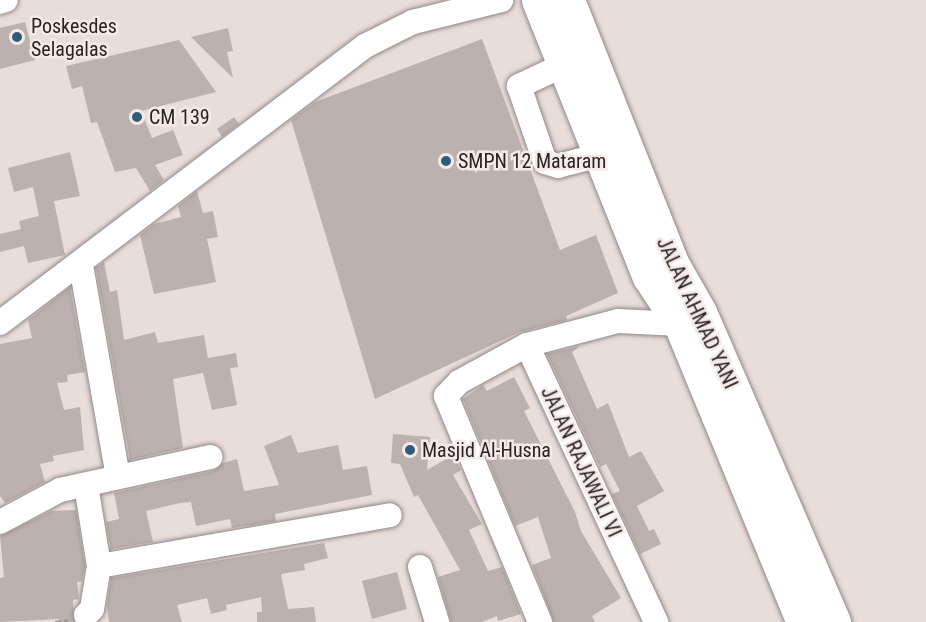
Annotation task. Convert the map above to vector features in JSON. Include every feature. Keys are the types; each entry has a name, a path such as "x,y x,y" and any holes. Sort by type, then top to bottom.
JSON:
{"highway":[{"path":"538,0 600,155 661,270"},
{"name":"JALAN AHMAD YANI","path":"568,0 661,270 834,622"},
{"path":"686,317 803,622"}],"street":[{"path":"0,2 6,0"},
{"path":"0,323 81,264 365,46 413,22 501,0"},
{"path":"564,66 519,86 545,162 558,166 600,155"},
{"path":"81,264 118,476"},
{"path":"540,622 447,401 452,387 485,366 527,345 618,321 686,317"},
{"name":"JALAN RAJAWALI VI","path":"527,345 656,622"},
{"path":"0,522 44,496 118,476 210,457"},
{"path":"86,484 99,566 92,609 86,615"},
{"path":"99,566 390,515"},
{"path":"420,567 437,622"}],"building":[{"name":"Poskesdes Selagalas","path":"25,22 35,60 0,69 0,28"},
{"path":"228,28 233,51 227,52 233,78 191,37"},
{"name":"SMPN 12 Mataram","path":"482,39 560,250 596,235 618,293 566,316 567,320 520,332 375,399 291,120 315,102"},
{"path":"179,40 216,92 141,111 152,138 173,130 183,155 155,165 164,180 150,191 136,168 115,172 97,122 91,123 82,86 72,89 66,66"},
{"path":"234,117 239,124 222,137 217,129"},
{"path":"70,152 80,196 54,201 65,255 28,263 24,246 0,252 0,234 21,229 19,221 39,216 33,187 14,192 8,168"},
{"path":"197,191 203,213 213,211 218,237 207,239 216,282 154,294 140,235 154,224 181,217 178,206"},
{"path":"104,262 110,292 117,290 124,340 155,332 158,343 204,335 208,358 236,353 238,367 230,368 237,405 212,410 203,373 173,379 183,448 130,460 96,268"},
{"path":"70,287 85,372 67,375 68,382 57,383 64,410 80,407 84,450 53,456 54,461 40,464 45,482 5,503 0,496 0,344 32,338 28,320"},
{"path":"580,346 572,352 597,409 608,403 629,457 641,451 664,491 637,506 649,531 654,529 661,544 640,554 612,494 620,491 606,464 600,467 547,354"},
{"path":"514,377 530,408 524,411 575,512 581,531 621,598 592,616 595,622 554,622 532,565 551,558 538,517 515,526 463,399 483,385 487,391"},
{"path":"393,434 430,437 427,470 453,455 461,470 453,475 482,524 469,530 488,571 502,567 521,614 498,621 497,616 482,622 451,622 438,577 460,570 418,495 414,497 400,464 391,463"},
{"path":"291,435 298,453 338,445 343,470 367,466 372,495 275,514 276,521 232,528 230,519 196,526 191,502 180,503 146,511 153,542 111,549 106,522 119,519 114,493 213,471 223,463 237,459 244,491 279,485 264,446"},
{"path":"76,510 85,566 82,581 77,582 79,599 73,600 74,622 60,622 59,619 0,622 0,578 4,577 0,536 51,511"},
{"path":"324,543 328,558 304,564 305,570 281,574 288,609 314,607 316,622 257,622 257,612 262,612 261,597 226,605 227,610 211,614 207,598 177,605 182,622 109,622 107,606 111,578"},
{"path":"397,572 407,609 372,619 362,581"}],"place":[{"name":"Poskesdes Selagalas","path":"17,37"},
{"name":"CM 139","path":"137,117"},
{"name":"SMPN 12 Mataram","path":"446,161"},
{"name":"Masjid Al-Husna","path":"410,450"}]}
